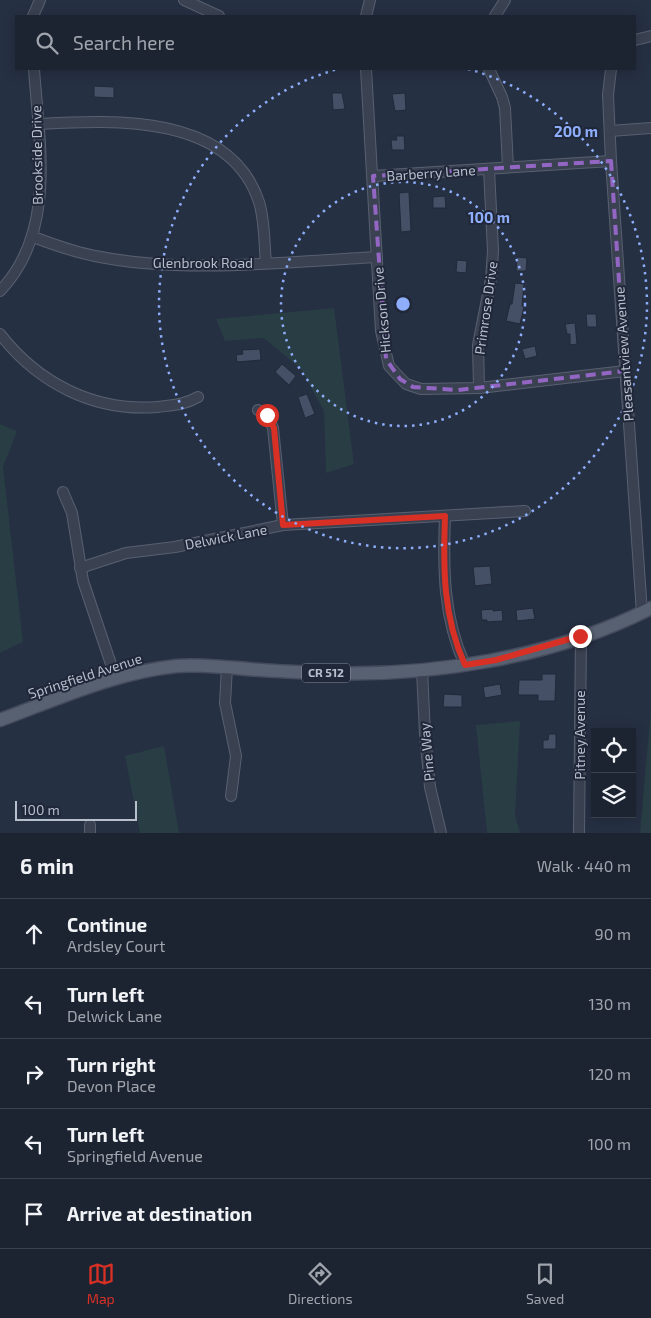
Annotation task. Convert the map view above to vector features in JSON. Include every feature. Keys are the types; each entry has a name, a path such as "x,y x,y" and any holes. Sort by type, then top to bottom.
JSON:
{"main road":[{"name":"Springfield Avenue","path":"0,720 116,679 152,669 178,666 336,674 422,670 465,665 496,660 580,636 646,611"}],"street":[{"path":"33,15 40,0"},
{"path":"184,0 216,15"},
{"path":"366,15 370,0"},
{"path":"496,15 505,0"},
{"path":"636,40 651,36"},
{"name":"Brookside Drive","path":"0,291 22,260 33,237 40,190 34,70"},
{"name":"Hickson Drive","path":"366,70 381,331 389,366 406,384 421,390 479,388 624,371"},
{"path":"489,70 505,108 508,167 611,161"},
{"name":"Pleasantview Avenue","path":"611,70 608,95 624,371 646,611"},
{"path":"38,124 101,121 131,124 190,134 222,149 241,170 255,191 262,216 266,263"},
{"path":"610,131 651,128"},
{"name":"Barberry Lane","path":"373,176 508,167"},
{"name":"Primrose Drive","path":"479,388 478,345 491,279 493,251 489,169"},
{"name":"Glenbrook Road","path":"33,237 65,249 124,261 165,265 266,263 377,257"},
{"path":"0,334 17,355 45,378 68,391 94,401 148,408 185,404 198,397"},
{"path":"258,410 267,415 274,428 283,525"},
{"path":"63,492 72,513 80,568 116,679"},
{"name":"Delwick Lane","path":"80,568 126,553 175,547 283,525 525,511"},
{"path":"445,516 443,574 448,614 465,665"},
{"name":"Pitney Avenue","path":"579,833 580,636"},
{"path":"227,668 225,703 236,756 231,796"},
{"name":"Pine Way","path":"422,670 429,778 440,833"}],"highlighted area":[{"path":"611,161 625,371 458,390 413,387 400,379 386,359 373,176"}],"green space":[{"path":"334,308 354,464 326,473 324,411 301,369 264,338 225,341 216,319"},
{"path":"0,424 17,431 3,467 23,642 0,653"},
{"path":"651,709 651,833 640,833"},
{"path":"520,721 515,815 520,833 487,833 476,725"},
{"path":"164,746 179,833 140,833 125,756"}],"building":[{"path":"94,86 114,87 114,98 94,97"},
{"path":"332,93 342,93 345,109 333,110"},
{"path":"405,93 406,110 395,111 392,94"},
{"path":"396,136 404,136 405,150 392,150 391,140 397,140"},
{"path":"409,192 411,231 401,232 399,193"},
{"path":"445,196 446,208 433,208 433,197"},
{"path":"517,257 527,258 526,271 516,271"},
{"path":"457,260 467,261 466,273 456,272"},
{"path":"515,283 524,284 522,306 524,307 520,324 506,321 510,304 512,304"},
{"path":"586,314 596,314 597,327 587,327"},
{"path":"575,323 577,344 570,345 570,334 567,334 565,324"},
{"path":"535,346 537,356 525,359 522,349"},
{"path":"260,349 261,360 237,362 236,355 243,354 242,350"},
{"path":"282,364 296,376 289,385 275,372"},
{"path":"307,394 315,414 305,418 298,397"},
{"path":"490,566 492,584 475,586 473,567"},
{"path":"533,608 535,619 517,621 516,610"},
{"path":"493,609 493,611 502,610 503,621 487,622 487,620 482,620 481,610"},
{"path":"542,674 556,674 555,701 538,701 538,695 518,695 519,680 542,680"},
{"path":"500,684 502,695 485,698 483,687"},
{"path":"444,694 462,695 462,707 443,707"},
{"path":"549,734 556,734 556,749 543,749 543,740 548,740"}],"route":[{"path":"267,415 274,428 283,525 445,516 443,574 448,614 459,652 465,665 496,660 540,649 580,636"}]}
